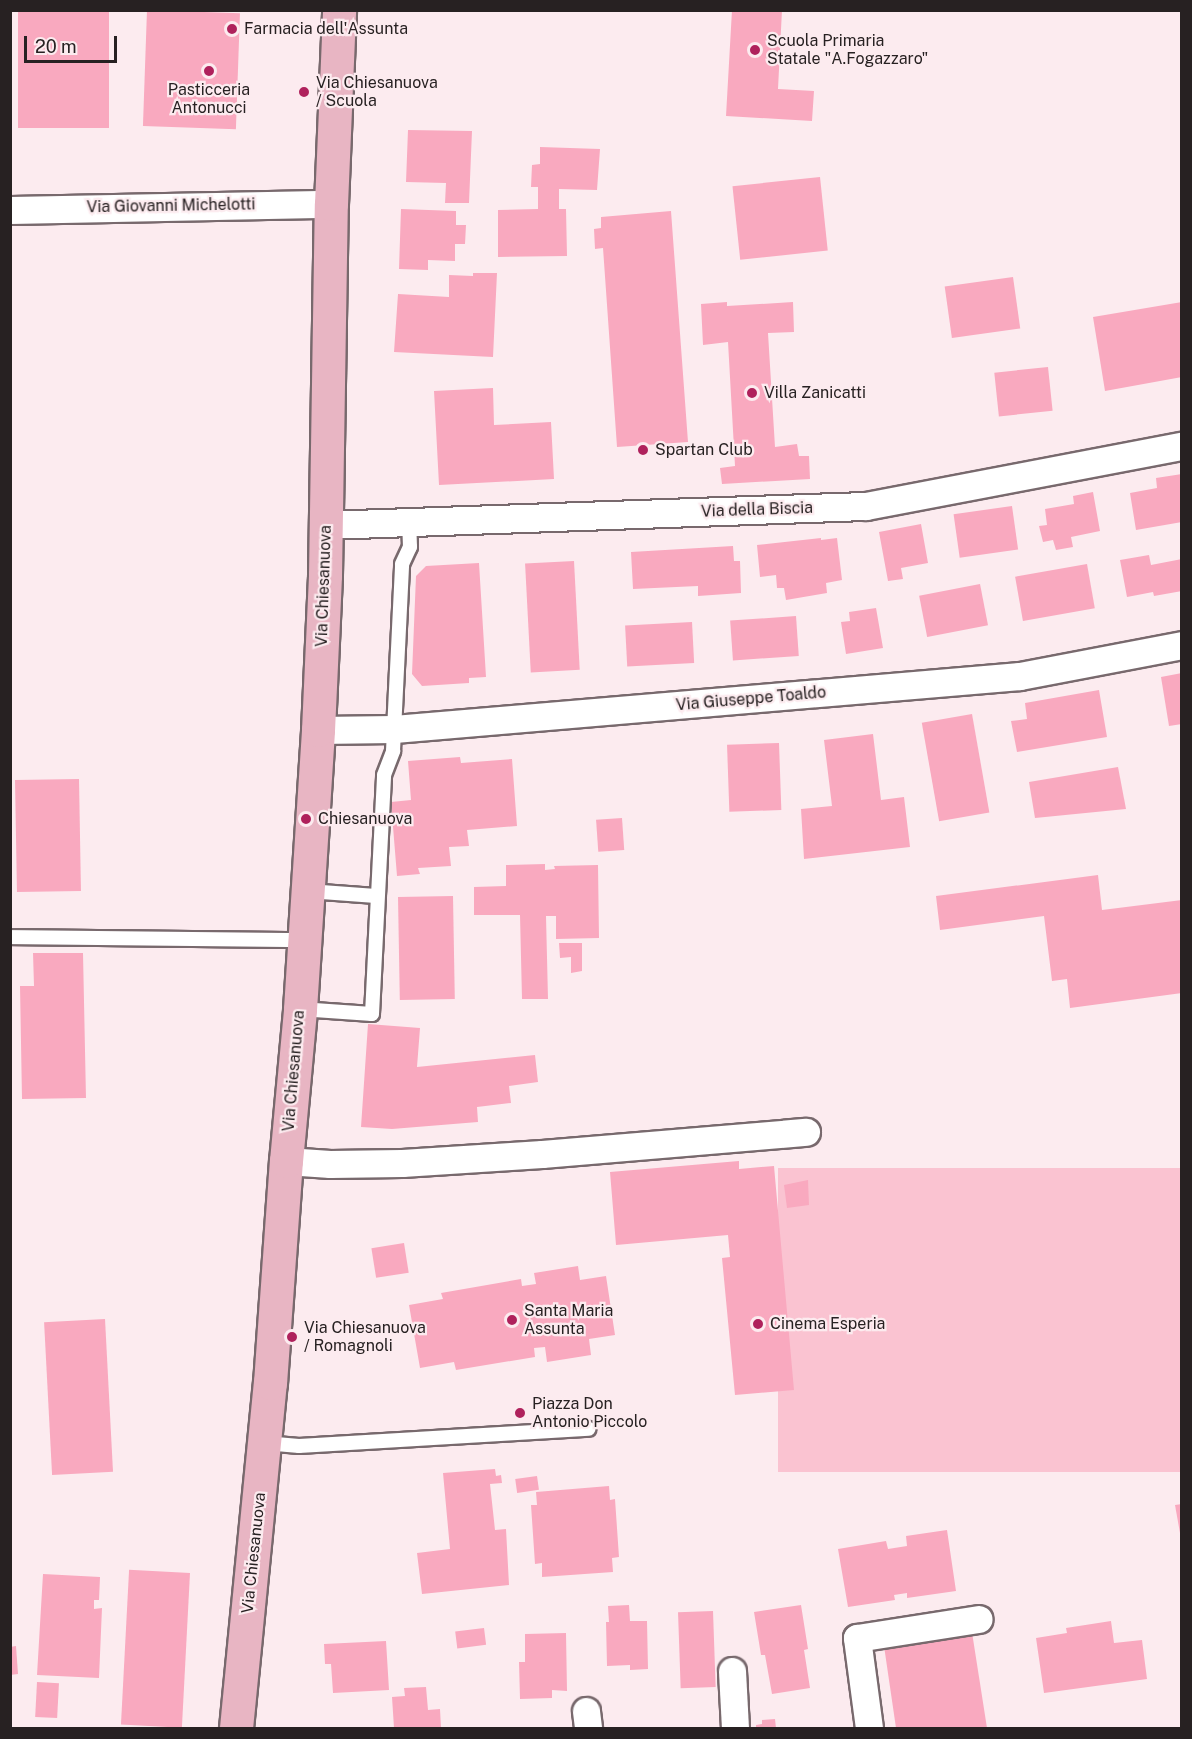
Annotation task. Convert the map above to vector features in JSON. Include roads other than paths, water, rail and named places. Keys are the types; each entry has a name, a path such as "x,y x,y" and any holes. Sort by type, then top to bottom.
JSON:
{"main road":[{"name":"Via Chiesanuova","path":"236,1728 265,1443 300,1010 318,730 326,525 331,204 339,10"}],"street":[{"name":"Via Giovanni Michelotti","path":"10,210 331,204"},
{"name":"Via della Biscia","path":"326,525 866,506 1182,446"},
{"name":"Via Giuseppe Toaldo","path":"318,730 394,729 1020,676 1182,645"},
{"path":"286,1161 330,1164 402,1163 806,1132"},
{"path":"869,1728 857,1638 979,1619"},
{"path":"732,1671 735,1728"}],"lane":[{"path":"300,1010 372,1014 376,896 384,775 393,751 402,564 410,547 410,523"},
{"path":"308,891 376,896"},
{"path":"10,937 304,940"},
{"path":"265,1443 300,1446 589,1429"}],"place":[{"name":"Farmacia dell'Assunta","path":"232,29"},
{"name":"Scuola Primaria Statale \"A.Fogazzaro\"","path":"755,50"},
{"name":"Pasticceria Antonucci","path":"209,71"},
{"name":"Via Chiesanuova / Scuola","path":"304,92"},
{"name":"Villa Zanicatti","path":"752,393"},
{"name":"Spartan Club","path":"643,450"},
{"name":"Chiesanuova","path":"306,819"},
{"name":"Santa Maria Assunta","path":"512,1320"},
{"name":"Cinema Esperia","path":"758,1324"},
{"name":"Via Chiesanuova / Romagnoli","path":"292,1337"},
{"name":"Piazza Don Antonio Piccolo","path":"520,1413"}]}
